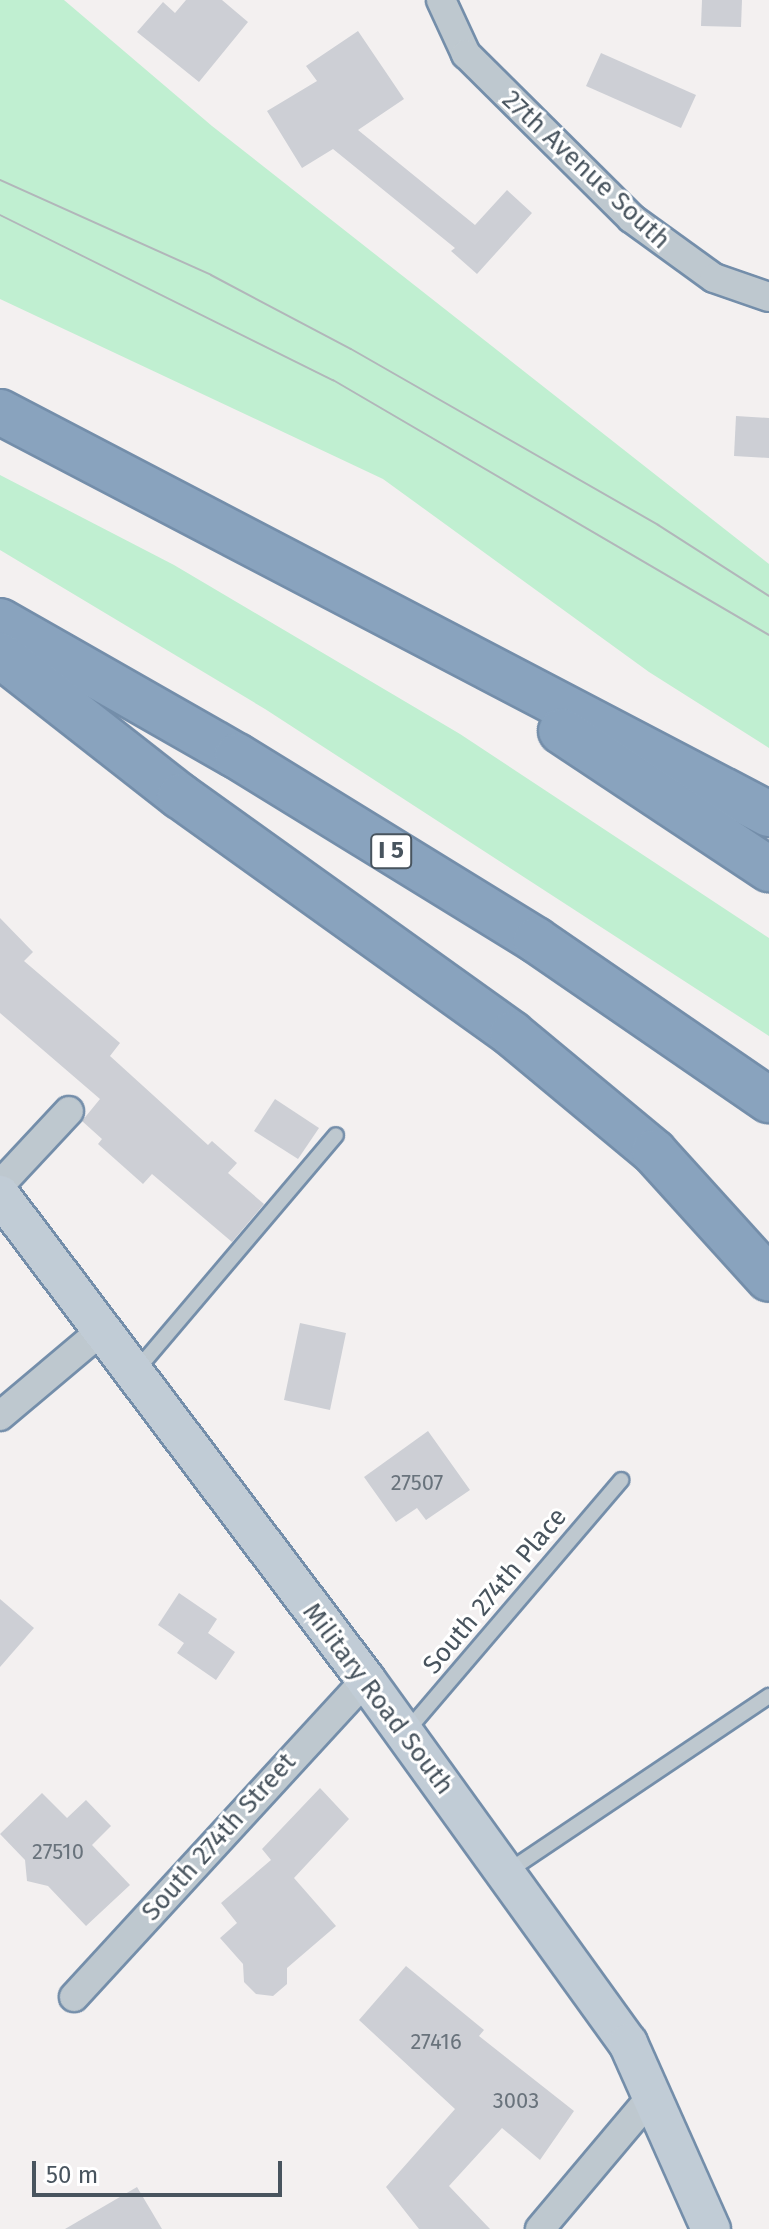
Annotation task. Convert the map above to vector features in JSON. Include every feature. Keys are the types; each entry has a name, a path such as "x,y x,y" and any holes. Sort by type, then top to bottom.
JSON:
{"highway":[{"path":"0,412 769,814"},
{"path":"361,599 769,869"},
{"name":"I 5","path":"0,621 237,756 536,940 769,1100"},
{"path":"0,655 180,796 512,1034 654,1152 769,1279"}],"main road":[{"name":"Military Road South","path":"0,1195 366,1680 628,2043 711,2229"}],"street":[{"name":"27th Avenue South","path":"441,0 466,54 631,218 714,278 769,297"},
{"path":"0,1185 69,1111"},
{"path":"0,1416 101,1331"},
{"name":"South 274th Street","path":"74,1997 366,1680"},
{"path":"540,2229 653,2095"}],"lane":[{"path":"133,1374 336,1135"},
{"name":"South 274th Place","path":"405,1734 621,1480"},
{"path":"507,1872 769,1696"}],"green space":[{"path":"0,0 64,0 212,126 769,564 769,748 649,672 383,479 0,299"},
{"path":"0,475 174,565 460,734 769,938 769,1036 265,709 0,550"}],"building":[{"path":"186,0 222,0 248,22 199,82 137,32 163,2 175,13"},
{"path":"702,0 742,0 741,27 701,26"},
{"path":"358,31 404,99 358,130 475,225 507,190 532,213 477,274 451,251 455,248 333,149 302,168 267,111 317,81 306,66"},
{"path":"601,53 696,95 681,128 586,86"},
{"path":"736,416 769,418 769,458 734,456"},
{"path":"0,918 33,952 24,961 120,1043 110,1056 208,1145 212,1141 237,1163 228,1173 264,1204 232,1242 152,1174 143,1184 98,1144 102,1139 82,1121 100,1099 0,1013"},
{"path":"275,1099 319,1128 298,1159 254,1131"},
{"path":"300,1323 346,1333 330,1410 284,1400"},
{"path":"428,1431 470,1490 426,1520 417,1508 396,1522 364,1477"},
{"path":"179,1593 217,1619 208,1633 235,1652 216,1680 177,1653 184,1643 158,1625"},
{"path":"0,1599 34,1628 0,1667"},
{"path":"320,1788 349,1819 294,1878 336,1926 287,1968 287,1984 273,1996 256,1994 244,1982 243,1964 220,1938 237,1923 221,1903 271,1860 262,1849"},
{"path":"42,1793 67,1818 86,1800 111,1826 92,1845 130,1885 86,1926 48,1886 27,1881 25,1860 0,1834"},
{"path":"406,1966 484,2030 479,2036 574,2111 540,2160 502,2128 449,2186 490,2229 419,2229 386,2187 455,2109 359,2020"},
{"path":"137,2187 162,2229 65,2229"}],"tram line":[{"path":"0,180 211,275 351,349 658,525 769,596"},
{"path":"0,215 333,380 769,635"}]}
